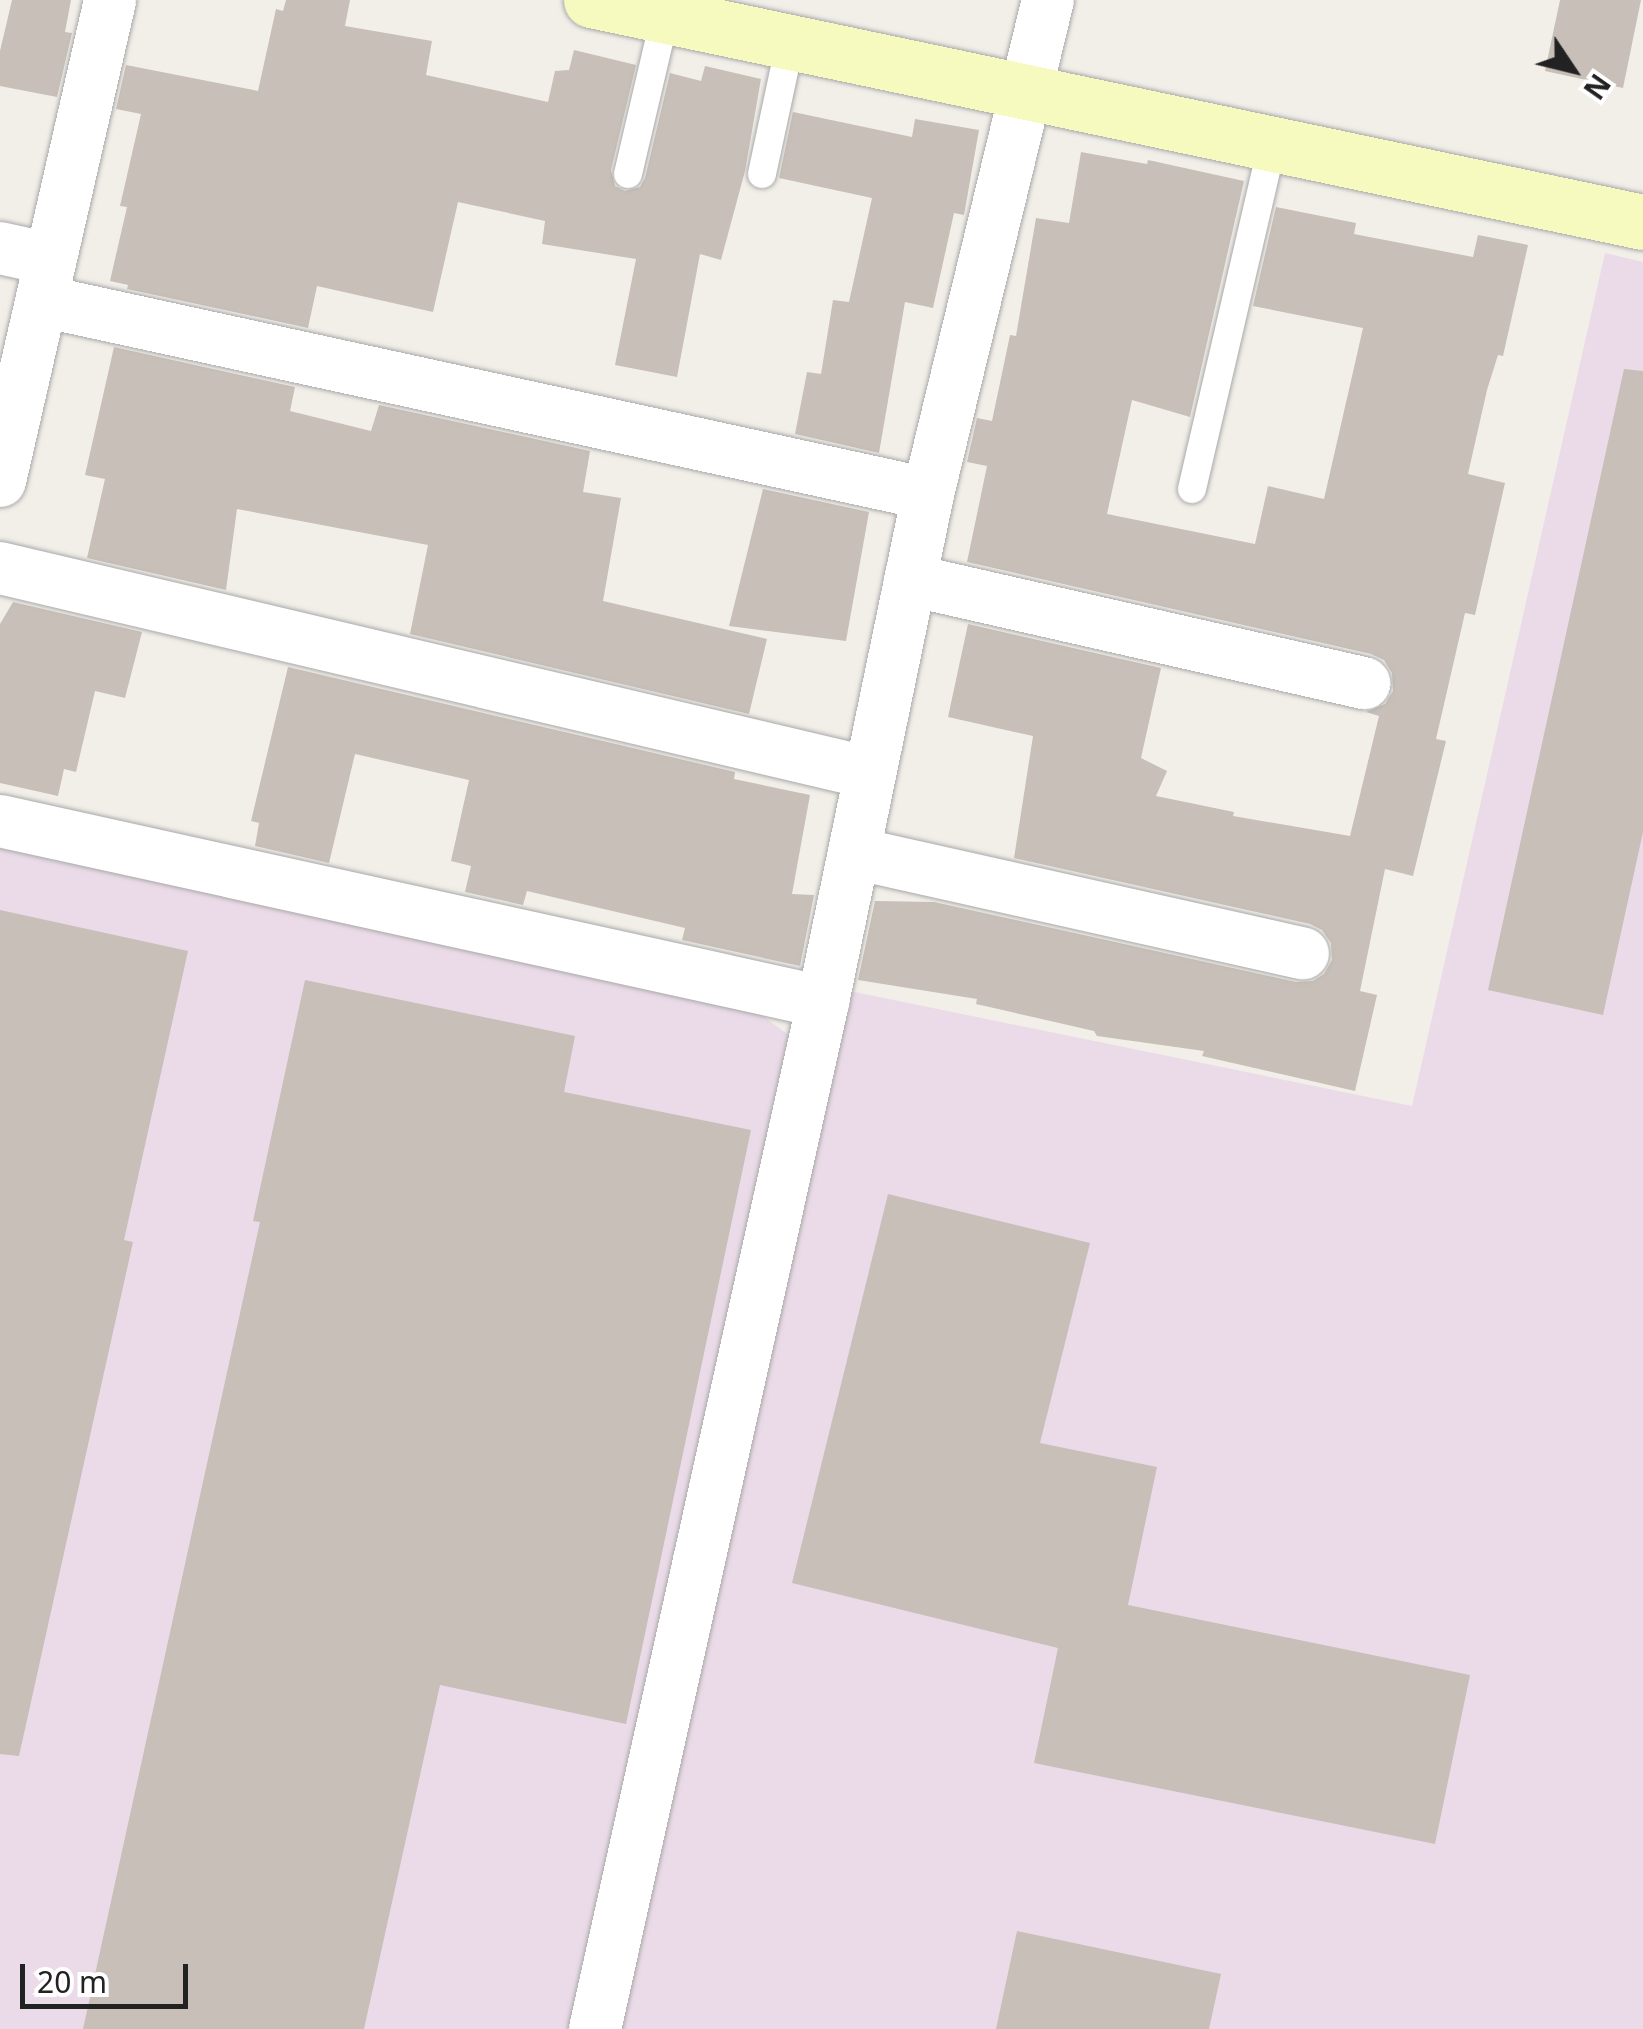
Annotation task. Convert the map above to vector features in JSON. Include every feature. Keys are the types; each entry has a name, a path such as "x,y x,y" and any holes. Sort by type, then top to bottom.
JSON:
{"street":[{"path":"0,481 6,425 46,280 110,0"},
{"path":"591,0 1643,222"},
{"path":"595,2029 823,1002 928,494 1048,0"},
{"path":"0,248 46,280 928,494"},
{"path":"0,568 870,772"},
{"path":"910,580 1364,683"},
{"path":"0,821 823,1002"},
{"path":"854,853 1303,953"}],"lane":[{"path":"628,174 665,16"},
{"path":"762,174 790,43"},
{"path":"1192,489 1272,145"}],"shaded area":[{"path":"1605,253 1643,262 1643,2029 610,2029 840,989 1412,1106"},
{"path":"0,835 736,996 798,1042 576,2029 0,2029"}],"building":[{"path":"12,0 71,0 65,32 72,33 57,97 0,86 0,51"},
{"path":"286,0 350,0 345,26 432,41 426,75 548,102 555,71 569,70 574,50 636,65 611,170 615,186 625,191 640,187 645,178 670,73 701,81 705,66 761,79 745,171 721,260 700,254 677,377 615,365 636,259 542,244 545,221 458,202 433,312 317,286 308,328 127,289 128,285 110,281 127,207 120,206 141,114 116,109 126,65 258,91 276,9 283,11"},
{"path":"1560,0 1641,0 1623,88 1545,71"},
{"path":"793,112 912,137 915,119 979,130 964,215 954,213 933,308 905,302 879,453 795,434 807,372 821,374 833,300 849,302 872,198 779,178"},
{"path":"1081,152 1147,164 1148,160 1244,181 1190,417 1132,400 1107,514 1255,544 1268,486 1324,499 1363,328 1253,306 1276,207 1356,223 1354,234 1473,257 1478,235 1528,245 1503,356 1498,355 1487,390 1468,474 1505,483 1475,615 1465,613 1436,739 1446,741 1413,876 1385,869 1360,991 1377,995 1355,1091 1202,1056 1204,1051 1097,1036 1094,1031 976,1004 977,999 858,980 875,901 934,902 1296,982 1313,981 1324,974 1332,960 1331,943 1322,930 1310,924 1014,858 1033,736 948,717 968,624 1161,668 1141,758 1167,771 1156,796 1234,812 1233,816 1350,836 1379,716 1366,712 1385,704 1393,691 1392,673 1384,660 1371,654 967,562 987,466 967,462 977,418 992,421 1010,335 1016,336 1036,218 1069,223"},
{"path":"114,347 295,387 290,411 371,431 379,405 590,451 583,492 621,498 603,601 767,639 749,714 410,634 428,545 237,509 226,590 87,558 105,479 85,475"},
{"path":"1624,369 1643,371 1643,832 1603,1015 1488,990"},
{"path":"763,489 869,512 846,641 729,626"},
{"path":"13,602 142,632 125,698 95,691 76,772 64,769 58,796 0,783 0,624"},
{"path":"288,667 735,772 734,779 810,795 792,894 814,895 800,966 682,940 685,928 527,891 523,905 465,892 471,866 451,861 469,780 355,754 329,863 255,846 259,823 251,821"},
{"path":"0,910 188,951 124,1240 133,1242 19,1756 0,1754"},
{"path":"305,980 575,1036 564,1092 751,1130 626,1724 440,1685 364,2029 83,2029 260,1222 253,1221"},
{"path":"888,1194 1090,1243 1040,1443 1157,1467 1128,1605 1470,1675 1435,1844 1034,1763 1058,1648 792,1583"},
{"path":"1017,1931 1221,1974 1209,2029 996,2029"}]}
